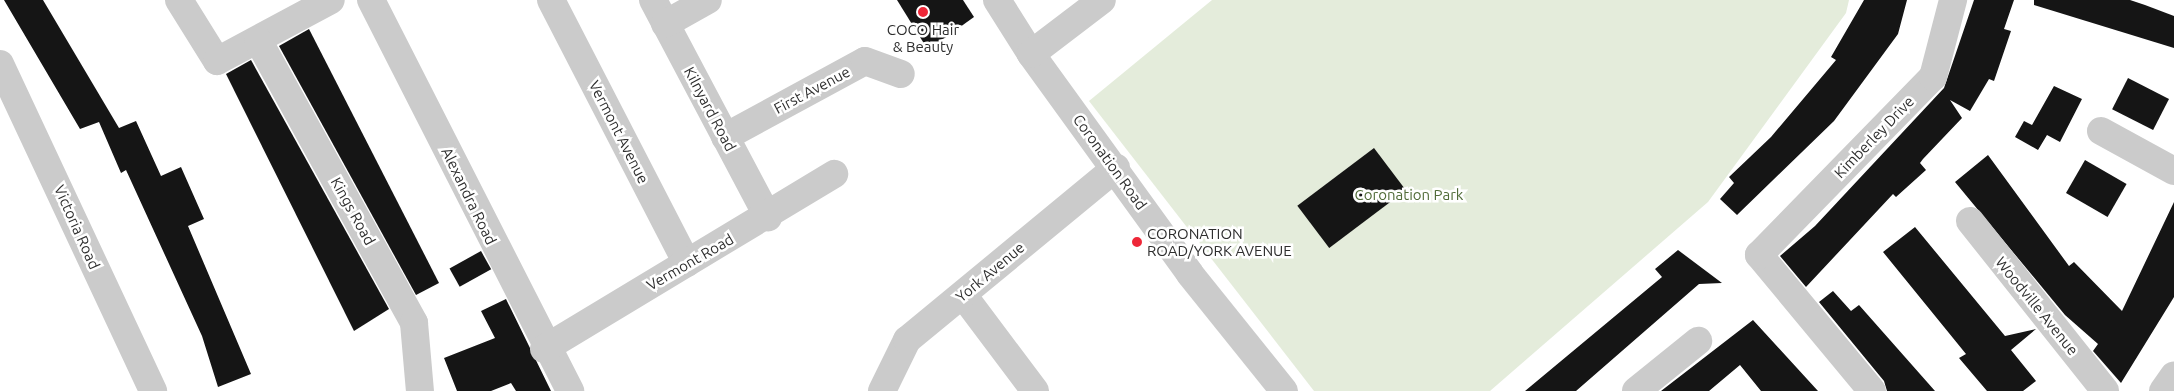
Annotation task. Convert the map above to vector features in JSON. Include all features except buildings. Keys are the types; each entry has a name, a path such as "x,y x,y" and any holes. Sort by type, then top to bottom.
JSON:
{"street":[{"path":"180,0 217,61 331,0"},
{"name":"Alexandra Road","path":"371,0 544,349 570,391"},
{"name":"Vermont Avenue","path":"551,0 687,263"},
{"name":"Kilnyard Road","path":"653,0 768,217"},
{"path":"666,24 708,0"},
{"name":"Coronation Road","path":"997,0 1031,54 1116,168 1190,274 1284,391"},
{"path":"1031,54 1102,0"},
{"name":"Kimberley Drive","path":"1872,391 1759,255 1933,77 1954,0"},
{"name":"Kings Road","path":"258,40 414,323 420,391"},
{"name":"First Avenue","path":"725,137 865,62 901,74"},
{"name":"Victoria Road","path":"0,64 153,391"},
{"path":"2101,131 2174,171"},
{"name":"York Avenue","path":"882,391 907,340 1116,168"},
{"name":"Vermont Road","path":"544,349 768,217 834,174"},
{"name":"Woodville Avenue","path":"1970,221 2105,391"},
{"path":"963,294 1034,391"},
{"path":"1636,391 1698,341"},
{"path":"2163,391 2174,374"}],"green space":[{"name":"Coronation Park","path":"1212,0 1849,0 1846,13 1708,202 1490,391 1314,391 1089,101"}],"place":[{"name":"COCO Hair & Beauty","path":"923,12"},
{"name":"CORONATION ROAD/YORK AVENUE","path":"1137,242"}]}
